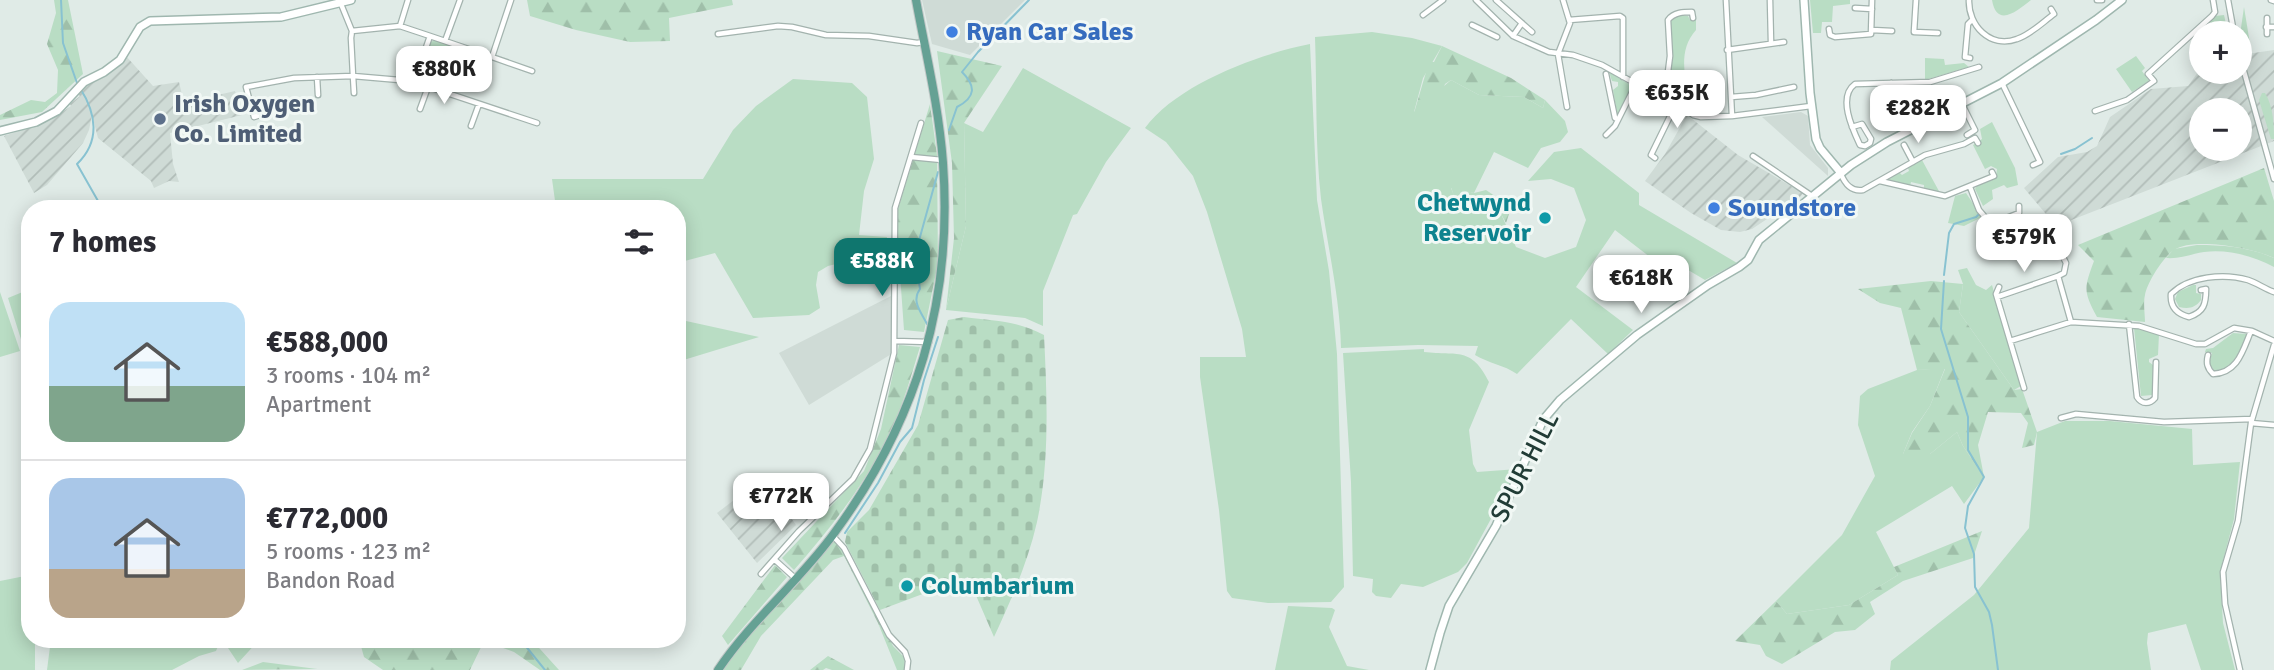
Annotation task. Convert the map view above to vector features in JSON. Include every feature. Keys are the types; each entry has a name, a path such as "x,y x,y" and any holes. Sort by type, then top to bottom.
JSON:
{"main road":[{"path":"718,670 739,641 833,536 867,486 898,429 929,342 944,251 943,160 916,0"}],"street":[{"path":"0,131 52,115 80,86 120,60 140,27 150,21 281,17 351,0"},
{"path":"400,26 408,0"},
{"path":"445,41 460,0"},
{"path":"492,57 511,0"},
{"path":"1423,15 1443,0"},
{"path":"1476,0 1513,36 1549,52 1579,57 1602,65 1623,77 1653,87 1693,115 1732,116 1812,106"},
{"path":"1496,0 1532,32"},
{"path":"1563,0 1570,27 1558,54 1567,107"},
{"path":"1726,0 1732,116"},
{"path":"1770,0 1771,42"},
{"path":"1804,0 1812,106 1818,143 1841,173 1844,182 1856,191 1863,190 1925,155 1964,144 1975,138 1978,143"},
{"path":"1829,29 1830,36 1835,37 1871,34 1872,0"},
{"path":"1916,0 1914,32 1938,33"},
{"path":"1969,0 1971,21 1968,24 1965,57 1970,58"},
{"name":"SPUR HILL","path":"1430,670 1449,606 1496,526 1543,420 1560,400 1637,335 1748,260 1759,240 1841,173 1887,142 2002,83 2122,0"},
{"path":"2095,111 2127,100 2154,81 2148,74 2212,16 2215,12 2213,0"},
{"path":"2228,0 2232,21"},
{"path":"341,4 352,31 354,93"},
{"path":"1855,8 1872,9"},
{"path":"1971,21 1991,37 2000,41 2011,41 2020,38 2054,14 2052,9"},
{"path":"1665,94 1670,56 1668,20 1684,12 1692,12 1693,18"},
{"path":"1569,20 1620,16 1623,18 1623,77"},
{"path":"2267,19 2267,31 2274,27"},
{"path":"1513,36 1522,23"},
{"path":"1472,25 1495,36 1500,25"},
{"path":"352,31 400,26 532,71"},
{"path":"718,34 778,26 826,35 924,42"},
{"path":"1872,30 1892,30"},
{"path":"414,82 430,36"},
{"path":"1727,50 1784,42"},
{"path":"1852,127 1862,124 1871,139 1870,143 1860,145 1852,127 1847,97 1849,88 1860,83 1936,81 1979,67"},
{"path":"1606,74 1615,118 1618,120"},
{"path":"246,87 294,78 317,77 353,76 414,82 537,123"},
{"path":"317,77 318,95"},
{"path":"244,80 254,117 263,114"},
{"path":"1606,135 1618,120 1637,82"},
{"path":"1891,83 1916,128"},
{"path":"2002,83 2040,162 2033,165"},
{"path":"2248,84 2274,179"},
{"path":"420,108 428,87"},
{"path":"1731,97 1794,87"},
{"path":"1787,88 1788,96"},
{"path":"1655,158 1651,155 1677,102"},
{"path":"471,126 479,104"},
{"path":"1962,104 1975,130 1967,135"},
{"path":"761,573 799,531 853,479 865,459 888,383 895,341 894,219 898,196 921,123"},
{"path":"1904,145 1913,162"},
{"path":"1753,156 1812,196"},
{"path":"911,157 943,160"},
{"path":"1880,181 1943,196 1994,177 1992,172"},
{"path":"1970,187 1979,210 1991,224 2019,213 2019,206"},
{"path":"1997,297 2059,276 2064,273 2065,260"},
{"path":"2059,276 2071,322"},
{"path":"2202,290 2206,289 2206,304 2197,315 2189,317 2175,310 2171,294 2178,288 2211,277 2248,281 2274,292"},
{"path":"1999,286 1997,297 2024,388"},
{"path":"2010,341 2071,322 2129,324 2196,344 2205,344 2234,328 2252,331 2274,343 2252,421 2238,521 2222,572 2225,604 2240,670"},
{"path":"2129,324 2137,397 2145,403 2152,402 2155,398 2156,362"},
{"path":"2208,355 2206,362 2213,374 2232,368 2252,331"},
{"path":"895,341 929,342"},
{"path":"2061,418 2081,414 2170,422 2252,421 2274,425"},
{"path":"833,536 844,548 889,635 905,652 907,670"},
{"path":"775,560 795,579"}],"shaded area":[{"path":"922,0 1025,0 970,55 932,44"},
{"path":"2274,50 2274,141 2252,150 2252,98 2189,98 2189,161 2223,161 2056,226 2024,188 2058,157 2087,152 2097,146 2110,117 2151,89 2252,84 2252,53"},
{"name":"Irish Oxygen Co. Limited","path":"126,56 153,86 179,82 184,103 235,91 242,115 170,133 173,164 179,182 169,181 154,188 151,181 98,138 92,115 83,143 47,185 34,193 4,136 51,120 71,106 80,96 77,93 87,82 97,80 118,67"},
{"path":"1801,112 1808,116 1810,145 1828,168 1828,176 1762,117"},
{"path":"1687,115 1738,155 1803,193 1793,207 1780,219 1767,219 1752,229 1740,232 1721,230 1645,181 1665,154"},
{"path":"891,296 893,353 809,405 779,353"},
{"path":"763,478 796,525 757,563 717,513"}],"green space":[{"path":"54,0 68,0 83,74 42,112 0,120 0,115 31,100 45,102 57,93 58,70 47,44 56,13"},
{"path":"527,0 732,0 733,5 669,18 670,41 630,42 530,16"},
{"path":"1810,0 1850,0 1850,4 1833,6 1832,22 1822,22 1821,33 1813,33"},
{"path":"1992,0 2031,0 2014,12 2003,15 1998,14"},
{"path":"1681,15 1696,20 1696,30 1686,47 1685,55 1688,103 1670,91 1675,72 1671,71 1670,22"},
{"path":"2224,15 2225,21 2210,21 2215,16"},
{"path":"1372,32 1442,46 1423,78 1414,112 1451,80 1479,95 1524,97 1543,108 1545,100 1565,121 1568,132 1560,142 1541,148 1528,168 1494,152 1474,193 1451,188 1457,203 1501,214 1516,247 1545,258 1576,247 1586,220 1574,188 1551,179 1528,181 1554,152 1581,148 1639,193 1639,205 1737,263 1705,280 1678,264 1668,271 1615,230 1576,287 1633,330 1608,354 1571,319 1517,374 1475,355 1478,346 1341,348 1336,292 1319,179 1315,37"},
{"path":"434,40 465,50 452,90 447,88 446,91 418,81 430,43"},
{"path":"1310,44 1317,200 1329,271 1337,354 1344,587 1331,602 1268,603 1232,598 1227,591 1219,510 1200,377 1200,357 1246,357 1242,329 1207,212 1193,176 1166,142 1145,128 1177,98 1220,73 1267,55"},
{"path":"1442,46 1511,78 1545,100 1543,108 1524,97 1479,95 1451,80 1445,84 1439,102 1414,113 1429,62 1434,62"},
{"path":"937,51 1002,66 964,123 966,226 946,310 954,238 952,163"},
{"path":"2136,56 2145,68 2142,71 2149,81 2132,92 2116,69"},
{"path":"1925,58 1944,59 1945,65 1964,63 1969,67 1925,80"},
{"path":"1023,68 1131,128 1106,162 1077,214 1073,215 1043,291 1043,326 1025,318 946,310 966,226 964,123 983,132"},
{"path":"1609,72 1632,86 1619,113 1613,90 1618,86 1618,82 1612,81"},
{"path":"793,79 852,83 867,97 874,159 864,191 859,235 887,237 885,252 828,266 818,272 816,285 820,308 809,315 753,318 715,253 686,261 686,200 555,200 552,179 703,179 733,130 756,106"},
{"path":"2262,93 2268,98 2271,109 2274,139 2271,139 2259,100"},
{"path":"930,104 937,155 938,263 924,332 904,330 898,209"},
{"path":"1992,122 2015,168 2018,185 2007,188 2004,185 1992,190 1993,199 1983,206 1975,189 1978,184 1996,177 1997,169 1991,166 1985,169 1973,145 1982,139 1980,129"},
{"path":"1922,160 1940,193 1924,190 1924,185 1911,182 1910,186 1887,180 1899,172 1902,175 1909,171 1908,168"},
{"path":"2264,168 2274,201 2274,258 2224,245 2183,246 2165,258 2146,290 2145,322 2097,317 2087,295 2088,277 2094,261 2078,245"},
{"path":"1451,187 1474,193 1486,190 1507,204 1510,211 1506,223 1501,214 1456,203"},
{"path":"1966,193 1982,217 1964,226 1948,223 1955,196"},
{"path":"2197,245 2255,251 2274,258 2274,267 2249,257 2222,252 2166,258 2174,249"},
{"path":"1967,268 1976,285 1986,290 1992,285 2021,386 2014,390 1959,312 1963,284 1958,270"},
{"path":"1931,281 1963,284 1959,312 2014,390 2022,389 2037,432 2034,445 2022,448 2028,423 2021,413 1988,412 1978,445 1984,477 1957,432 1930,454 1903,454 1912,433 1930,406 1945,369 1917,370 1901,308 1880,303 1858,289"},
{"path":"2196,285 2196,293 2201,294 2201,300 2192,307 2179,307 2175,299 2178,292"},
{"path":"0,292 20,351 0,357"},
{"path":"21,293 21,339 8,298"},
{"path":"964,317 1014,324 1044,335 1046,428 1041,499 1024,566 994,637 968,577 880,610 845,542 847,532 869,510 918,425 948,320"},
{"path":"686,321 759,337 686,359"},
{"path":"2134,328 2159,334 2158,355 2149,359 2153,365 2152,395 2141,396"},
{"path":"2233,333 2247,334 2232,363 2215,371 2209,364 2212,353 2205,352 2206,349 2213,348"},
{"path":"899,345 920,347 889,435 853,496 794,570 782,558 864,471 881,429"},
{"path":"1424,349 1424,352 1455,354 1469,358 1476,363 1489,382 1469,430 1473,464 1477,472 1518,469 1467,563 1458,572 1423,587 1401,584 1391,598 1376,596 1372,592 1373,579 1353,576 1351,482 1343,353"},
{"path":"1945,368 1930,406 1912,432 1903,454 1930,454 1957,432 1984,477 1964,504 1952,486 1876,532 1898,575 1849,605 1787,614 1776,601 1842,535 1875,476 1858,425 1860,396 1868,389 1917,370"},
{"path":"2065,421 2110,421 2192,429 2193,465 2240,462 2234,519 2220,572 2223,623 2235,670 2201,670 2186,624 2148,633 2151,670 1890,670 1891,661 1974,595 2029,528 2037,432"},
{"path":"1982,531 1973,558 1903,581 1870,602 1875,614 1855,630 1835,632 1782,664 1766,656 1760,645 1735,641 1776,601 1787,614 1849,605 1898,575 1894,567"},
{"path":"834,541 850,552 893,646 905,658 904,670 897,670 878,623 844,556 833,560 761,636 741,670 723,670 730,658"},
{"path":"775,565 787,577 728,645 722,636"},
{"path":"21,577 21,648 35,648 35,670 0,670 0,581"},
{"path":"1288,606 1335,610 1329,627 1347,666 1369,670 1275,670"},
{"path":"50,648 217,648 216,651 199,656 172,670 47,670"},
{"path":"228,648 252,648 238,663"},
{"path":"362,648 481,648 470,670 383,670 364,657"},
{"path":"503,648 539,648 559,670 540,670 514,652"},
{"path":"828,656 854,670 810,670"},
{"path":"263,662 317,669 242,670"}],"waterway":[{"path":"61,0 63,43 77,83"},
{"path":"949,130 957,107 968,99 972,91 970,82 962,72 1029,0"},
{"path":"80,88 90,107 94,127 90,146 77,164 97,200"},
{"path":"2061,154 2092,138"},
{"path":"927,324 916,298 920,289 915,255 938,172"},
{"path":"1944,275 1949,233 1954,224 1979,214"},
{"path":"1944,281 1941,329 1968,417 1968,450 1984,477 1968,506 1965,528 1974,554 1975,587 1989,612 1998,670"},
{"path":"845,533 878,483 900,442 912,428 938,337"},
{"path":"527,648 545,670"}],"place":[{"name":"Ryan Car Sales","path":"952,32"},
{"name":"Irish Oxygen Co. Limited","path":"160,119"},
{"name":"Soundstore","path":"1714,208"},
{"name":"Chetwynd Reservoir","path":"1545,218"},
{"name":"Columbarium","path":"907,586"}]}
